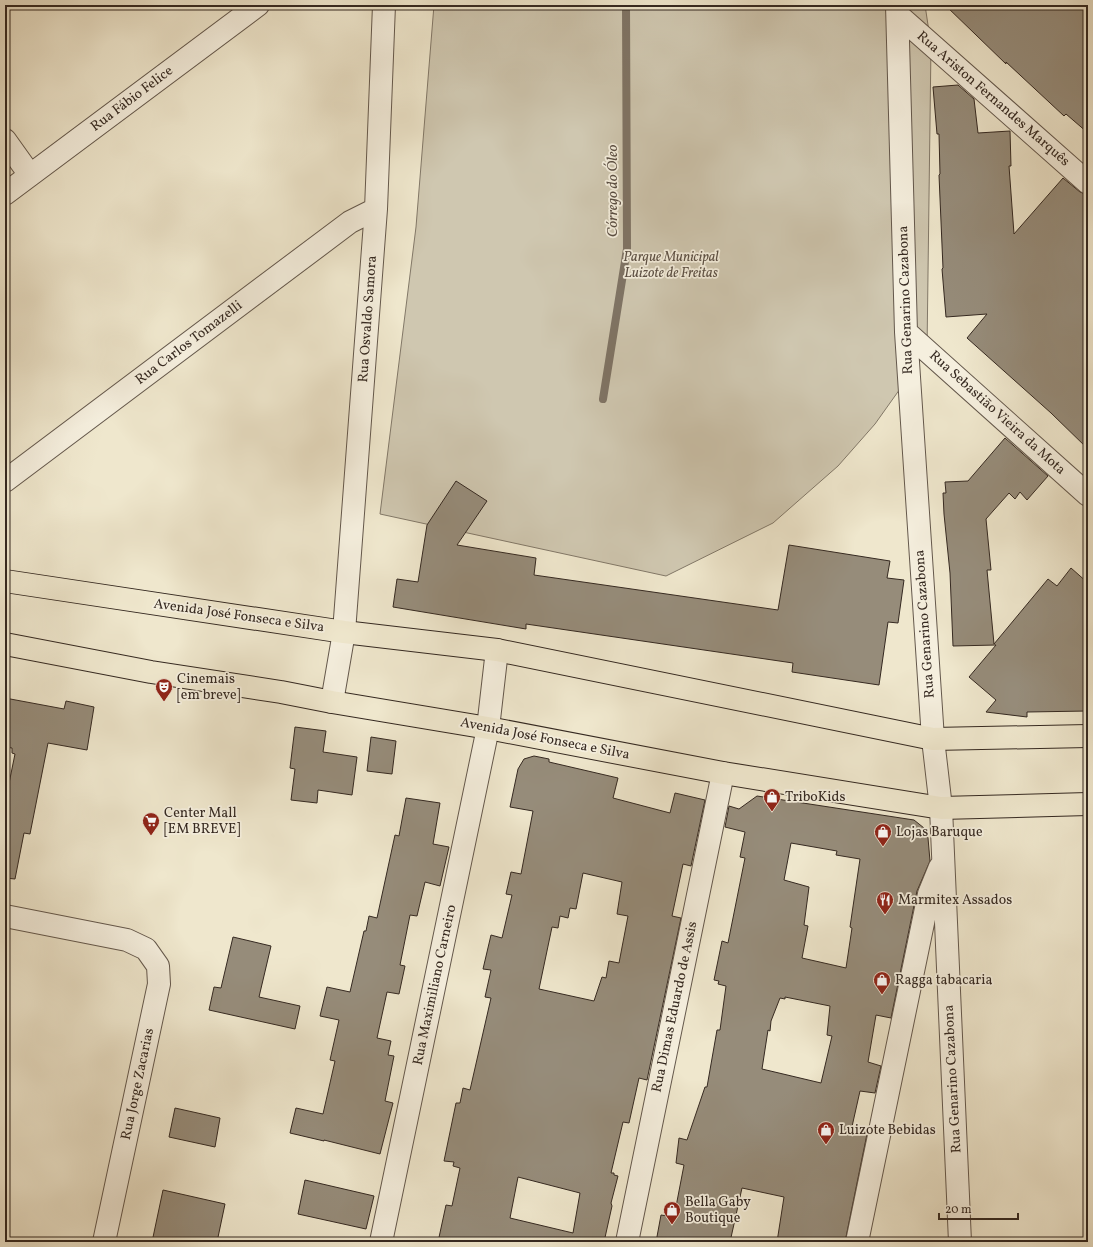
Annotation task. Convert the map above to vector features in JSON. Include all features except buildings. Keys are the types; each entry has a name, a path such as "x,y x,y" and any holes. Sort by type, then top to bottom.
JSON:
{"main road":[{"name":"Avenida José Fonseca e Silva","path":"5,581 344,632 497,650 933,739 1088,736"},
{"name":"Avenida José Fonseca e Silva","path":"5,644 151,672 281,692 488,728 723,773 941,808 1088,804"}],"street":[{"name":"Rua Fábio Felice","path":"5,194 258,5"},
{"name":"Rua Osvaldo Samora","path":"332,702 344,632 376,209 384,5"},
{"name":"Rua Ariston Fernandes Marquês","path":"898,10 1088,183"},
{"name":"Rua Genarino Cazabona","path":"898,10 906,332 933,739 941,808 960,1242"},
{"path":"5,140 30,175"},
{"name":"Rua Carlos Tomazelli","path":"5,481 350,222 376,209"},
{"name":"Rua Sebastião Vieira da Mota","path":"906,332 1088,495"},
{"name":"Rua Maximiliano Carneiro","path":"381,1242 488,728 497,650"},
{"name":"Rua Dimas Eduardo de Assis","path":"627,1242 723,773"},
{"path":"856,1242 929,894 943,860"},
{"name":"Rua Jorge Zacarias","path":"5,916 127,940 146,949 158,966 159,984 104,1242"}],"green space":[{"name":"Parque Municipal Luizote de Freitas","path":"434,5 925,5 931,45 927,351 875,424 838,466 773,523 666,576 380,514 416,227"}],"waterway":[{"name":"Córrego do Óleo","path":"603,399 627,249 626,5"}],"place":[{"name":"Cinemais [em breve]","path":"164,702"},
{"name":"TriboKids","path":"772,812"},
{"name":"Center Mall [EM BREVE]","path":"151,836"},
{"name":"Lojas Baruque","path":"883,847"},
{"name":"Marmitex Assados","path":"885,915"},
{"name":"Ragga tabacaria","path":"882,995"},
{"name":"Luizote Bebidas","path":"826,1145"},
{"name":"Bella Gaby Boutique","path":"672,1225"}]}
